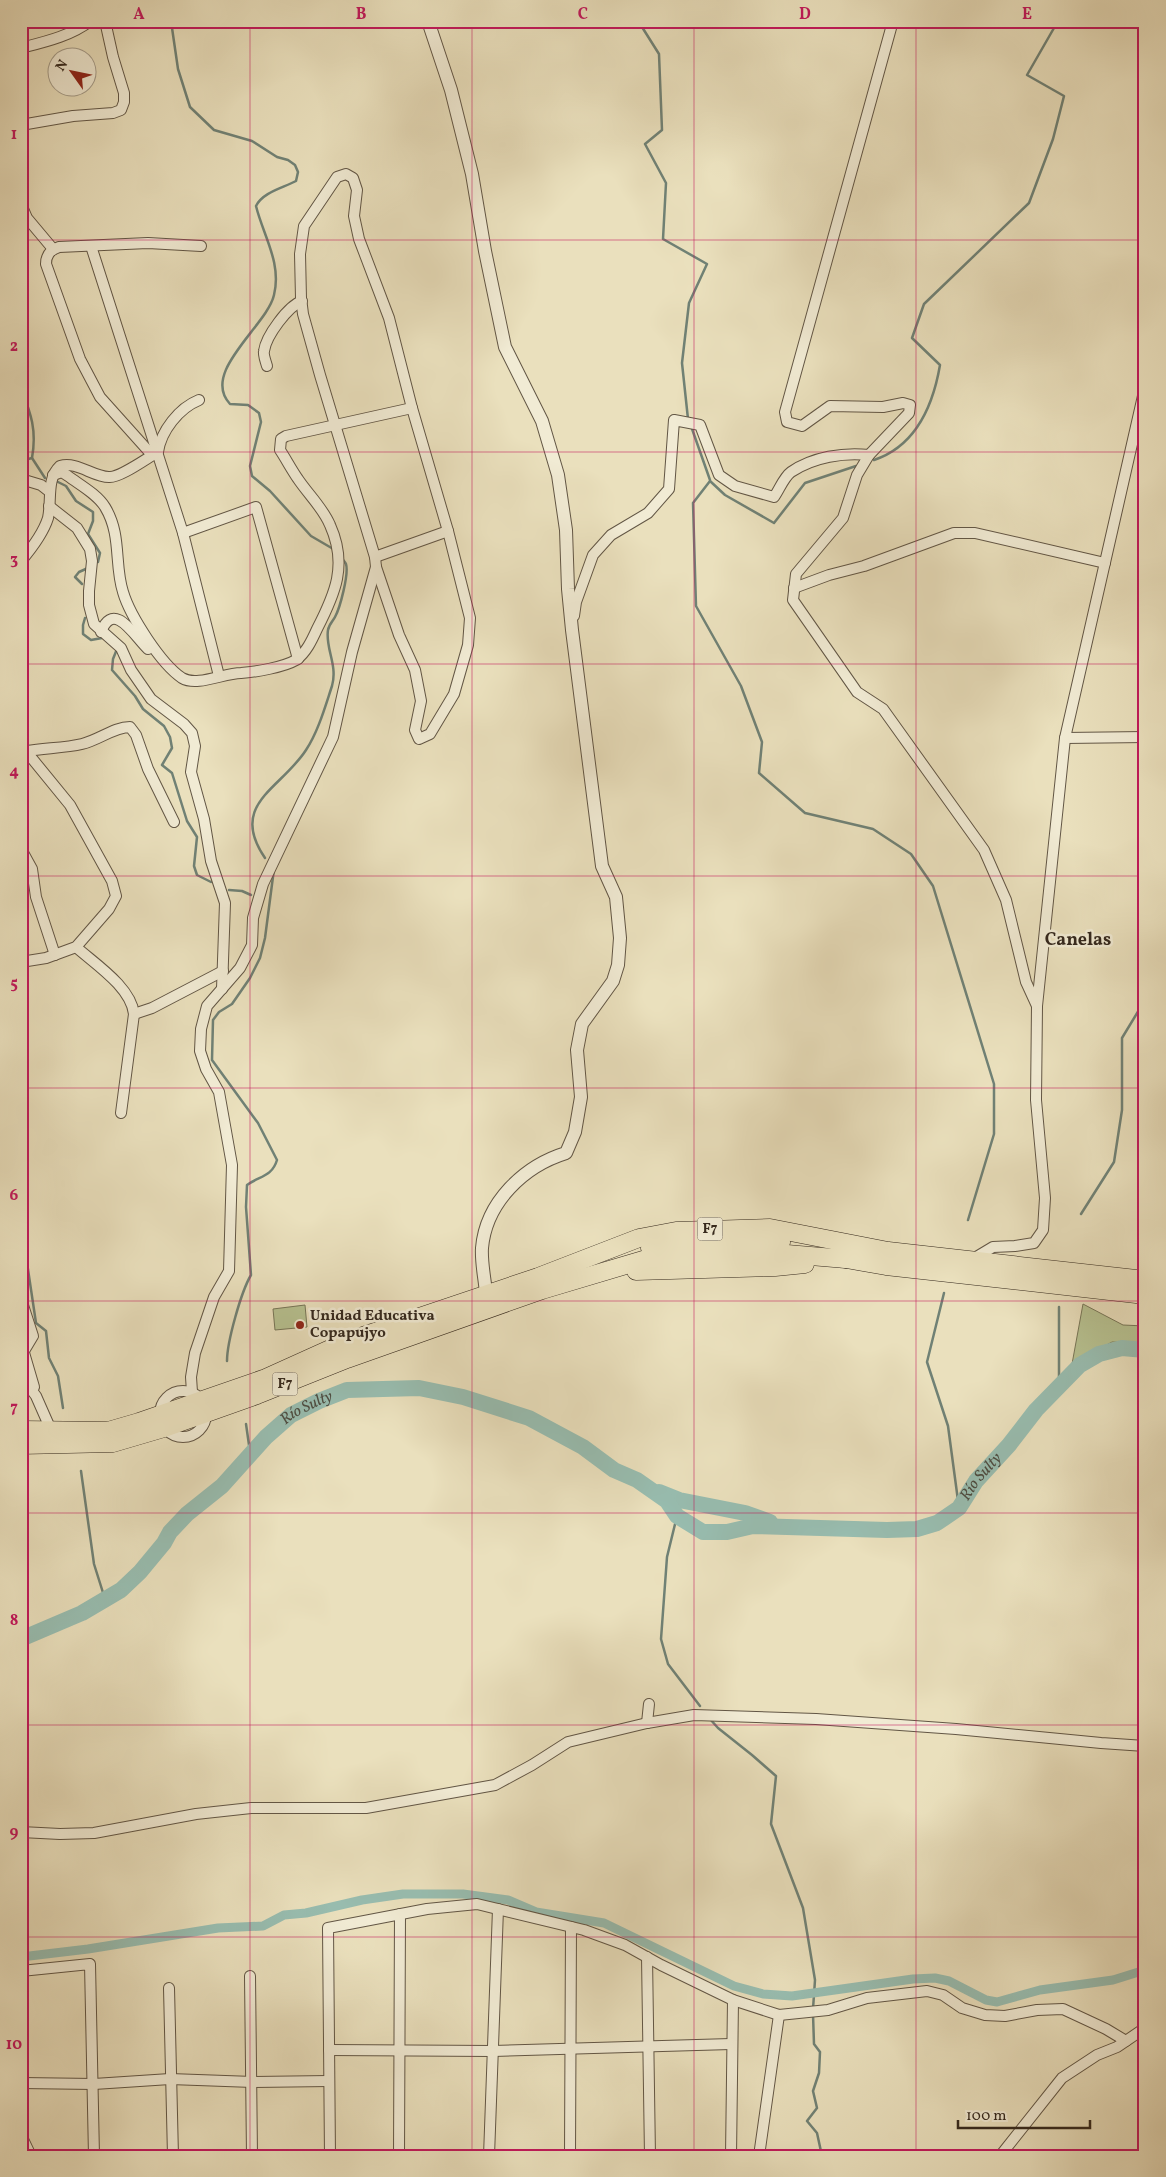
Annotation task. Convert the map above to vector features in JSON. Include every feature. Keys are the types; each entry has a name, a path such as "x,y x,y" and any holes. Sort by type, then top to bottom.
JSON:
{"highway":[{"name":"F7","path":"228,1398 266,1378 348,1341 486,1294 639,1238 676,1231 770,1228 888,1251 1145,1280"},
{"name":"F7","path":"21,1445 113,1443 139,1429 347,1359 542,1290 646,1260 674,1257 775,1254 846,1259 896,1267 1145,1295"},
{"path":"201,1408 228,1398"},
{"path":"139,1429 166,1420"},
{"name":"F7","path":"21,1430 108,1431 139,1429"}],"street":[{"path":"21,48 61,36 90,21"},
{"path":"21,125 121,110 124,102 124,93 112,57 105,21"},
{"path":"428,21 451,90 472,174 485,251 505,347 542,421 558,476 566,530 568,589 572,630 602,866 616,897 620,938 618,965 613,981 582,1024 577,1050 581,1097 575,1132 566,1153 554,1157 517,1180 502,1196 489,1217 482,1248 486,1294"},
{"path":"893,21 785,412 787,422 802,426 830,406 883,407 903,402 910,405 909,413 869,455 857,476 843,518 796,574 793,600 857,692 883,709 984,850 1006,900 1026,982 1037,1006"},
{"path":"346,174 353,178 357,190 354,216 359,239 389,318 470,618 468,646 454,694 430,734 419,738 415,730 421,701 415,670 399,634 376,562 303,314 302,301 300,254 304,226 337,176 346,174"},
{"path":"21,204 27,218 53,249"},
{"path":"155,453 100,397 80,359 46,264 46,258 53,249 59,247 148,243 201,246"},
{"path":"91,246 155,453 183,533 219,676"},
{"path":"267,366 264,351 271,335 294,304 302,301"},
{"path":"972,1260 993,1247 1034,1243 1043,1230 1045,1198 1036,1100 1037,1006 1065,738 1145,387"},
{"path":"21,561 40,535 47,519 53,475 60,466 64,465 103,476 114,477 155,453 160,438 177,416 190,404 199,400"},
{"path":"53,475 62,472 104,505 111,521 117,545 122,592 146,637 174,670 186,680 199,681 228,673 250,672 287,664 298,659 313,639 335,593 339,573 338,552 330,524 280,450 281,439 286,436 412,408"},
{"path":"572,630 576,602 593,555 611,535 648,512 669,489 674,420 700,425 719,476 735,486 774,497 790,472 815,460 851,453 869,455"},
{"path":"21,479 41,485 50,492"},
{"path":"50,506 77,528 90,549 92,561 88,591 89,605 94,624 121,648 130,670 150,699 184,724 192,733 195,746 191,772 204,819 211,860 224,903 222,989"},
{"path":"183,533 256,508 298,659"},
{"path":"376,562 448,531"},
{"path":"794,588 829,575 864,566 954,532 975,533 1074,554 1105,563"},
{"path":"166,1420 191,1436 201,1408 191,1377 195,1353 214,1297 229,1271 232,1166 219,1092 206,1069 200,1051 201,1029 207,1006 240,968 252,945 253,918 263,884 333,737 352,652 376,562"},
{"path":"101,632 110,619 119,620 125,623 150,651 166,660"},
{"path":"24,748 82,744 106,736 121,727 130,727 136,735 148,769 174,822"},
{"path":"1065,738 1145,737"},
{"path":"21,962 55,955 76,947 114,902 116,896 114,888 70,805 24,748"},
{"path":"21,849 32,870 36,897 55,955"},
{"path":"76,947 126,992 131,999 134,1014 121,1113"},
{"path":"134,1014 152,1008 222,971"},
{"path":"21,1299 33,1336 22,1348 36,1396 51,1430"},
{"path":"21,1376 36,1396"},
{"path":"647,1723 649,1704"},
{"path":"21,1832 94,1833 196,1814 251,1808 297,1809 375,1806 495,1785 532,1765 568,1742 647,1723 694,1715 816,1720 956,1729 1101,1744 1145,1746"},
{"path":"330,2156 328,1928 427,1908 477,1904 571,1927 625,1945 733,2000 780,2015 828,2010 867,1998 927,1991 943,1994 962,2008 985,2015 1005,2016 1037,2010 1063,2009 1106,2029 1126,2041"},
{"path":"489,2156 498,1909"},
{"path":"399,2156 400,1914"},
{"path":"570,2156 571,1927"},
{"path":"647,1957 650,2156"},
{"path":"21,1971 90,1964 94,2156"},
{"path":"250,1976 253,2082 252,2156"},
{"path":"169,1988 173,2156"},
{"path":"731,2156 733,2000"},
{"path":"759,2156 780,2015"},
{"path":"1000,2156 1062,2078 1097,2055 1117,2047 1145,2028"},
{"path":"329,2050 493,2051 731,2044"},
{"path":"21,2083 94,2084 170,2080 329,2081"},
{"path":"21,2135 31,2156"}],"green space":[{"path":"1083,1304 1123,1325 1145,1326 1145,1343 1112,1342 1072,1364"},
{"path":"305,1305 307,1327 275,1330 273,1309"}],"waterway":[{"path":"171,21 178,69 190,107 214,130 252,141 277,157 288,160 295,165 298,172 296,181 263,197 256,206 274,260 276,272 274,295 260,321 229,364 223,378 223,391 230,404 248,405 259,413 261,422 250,466 252,476 270,491 311,536 335,550"},
{"path":"641,21 642,27 659,54 662,130 645,144 666,183 663,239 707,264 689,303 682,363 688,419"},
{"path":"874,460 889,454 911,435 920,423 933,395 940,365 912,338 924,304 1029,203 1053,139 1064,96 1027,75 1058,21"},
{"path":"21,344 23,352 21,362"},
{"path":"21,388 32,422 34,439 32,458"},
{"path":"691,426 710,480"},
{"path":"21,461 32,458 45,478"},
{"path":"856,466 805,483 774,523 725,495 710,481 693,503 696,606 741,686 762,742 759,773 805,813 873,829 911,854 933,886 994,1084 994,1134 968,1220"},
{"path":"56,481 66,486 76,501 93,512 93,521 88,534 100,553 98,562"},
{"path":"265,858 255,839 252,824 255,810 262,798 296,764 306,750 318,727 332,686 333,664 328,643 328,630 337,613 345,583 347,569 342,558"},
{"path":"82,584 75,577 79,572 88,568"},
{"path":"85,618 83,634 91,640 102,638"},
{"path":"117,649 113,659 112,670 135,696 143,709 164,726 170,737 172,748 162,765 172,773 187,821 197,837 194,866 197,875 211,882"},
{"path":"227,1361 235,1317 251,1275 246,1207 247,1185 265,1176 272,1170 277,1160 258,1123 212,1060 213,1020 219,1012 232,1004 250,978 260,958 265,938 274,869"},
{"path":"229,890 242,891 251,895"},
{"path":"1081,1214 1114,1162 1122,1110 1122,1038 1145,1000"},
{"path":"21,1247 26,1256 36,1323 46,1331 49,1358 58,1376 63,1408"},
{"path":"944,1293 927,1362 948,1426 959,1508"},
{"path":"1059,1307 1059,1385"},
{"name":"Río Sulty","path":"21,1639 82,1613 121,1590 140,1572 164,1543 170,1532 187,1514 222,1486 266,1437 291,1415 347,1390 419,1388 463,1397 529,1418 583,1447 614,1470 637,1480 667,1501 677,1516 703,1532 727,1532 753,1526 887,1530 917,1529 937,1523 959,1508 976,1481 1009,1445 1036,1410 1080,1365 1099,1354 1122,1348 1145,1350"},
{"path":"246,1424 250,1452"},
{"path":"81,1471 94,1564 105,1599"},
{"name":"Río Sulty","path":"659,1492 679,1500 745,1513 770,1522"},
{"path":"677,1516 667,1557 661,1639 668,1664 700,1706"},
{"path":"710,1719 718,1728 776,1776 771,1824 803,1908 815,1980 813,2009"},
{"path":"21,1957 88,1949 218,1928 263,1926 284,1915 306,1913 362,1900 403,1894 463,1894 508,1900 536,1912 604,1923 734,1986 763,1994 792,1996 913,1979 935,1978 949,1981 986,2000 997,2002 1040,1990 1113,1980 1145,1970"},
{"path":"813,2014 814,2044 820,2052 819,2073 813,2091 817,2108 807,2121 817,2133 822,2156"}],"place":[{"name":"Unidad Educativa Copapujyo","path":"300,1325"}],"district":[{"name":"Canelas","path":"1078,940"}]}
